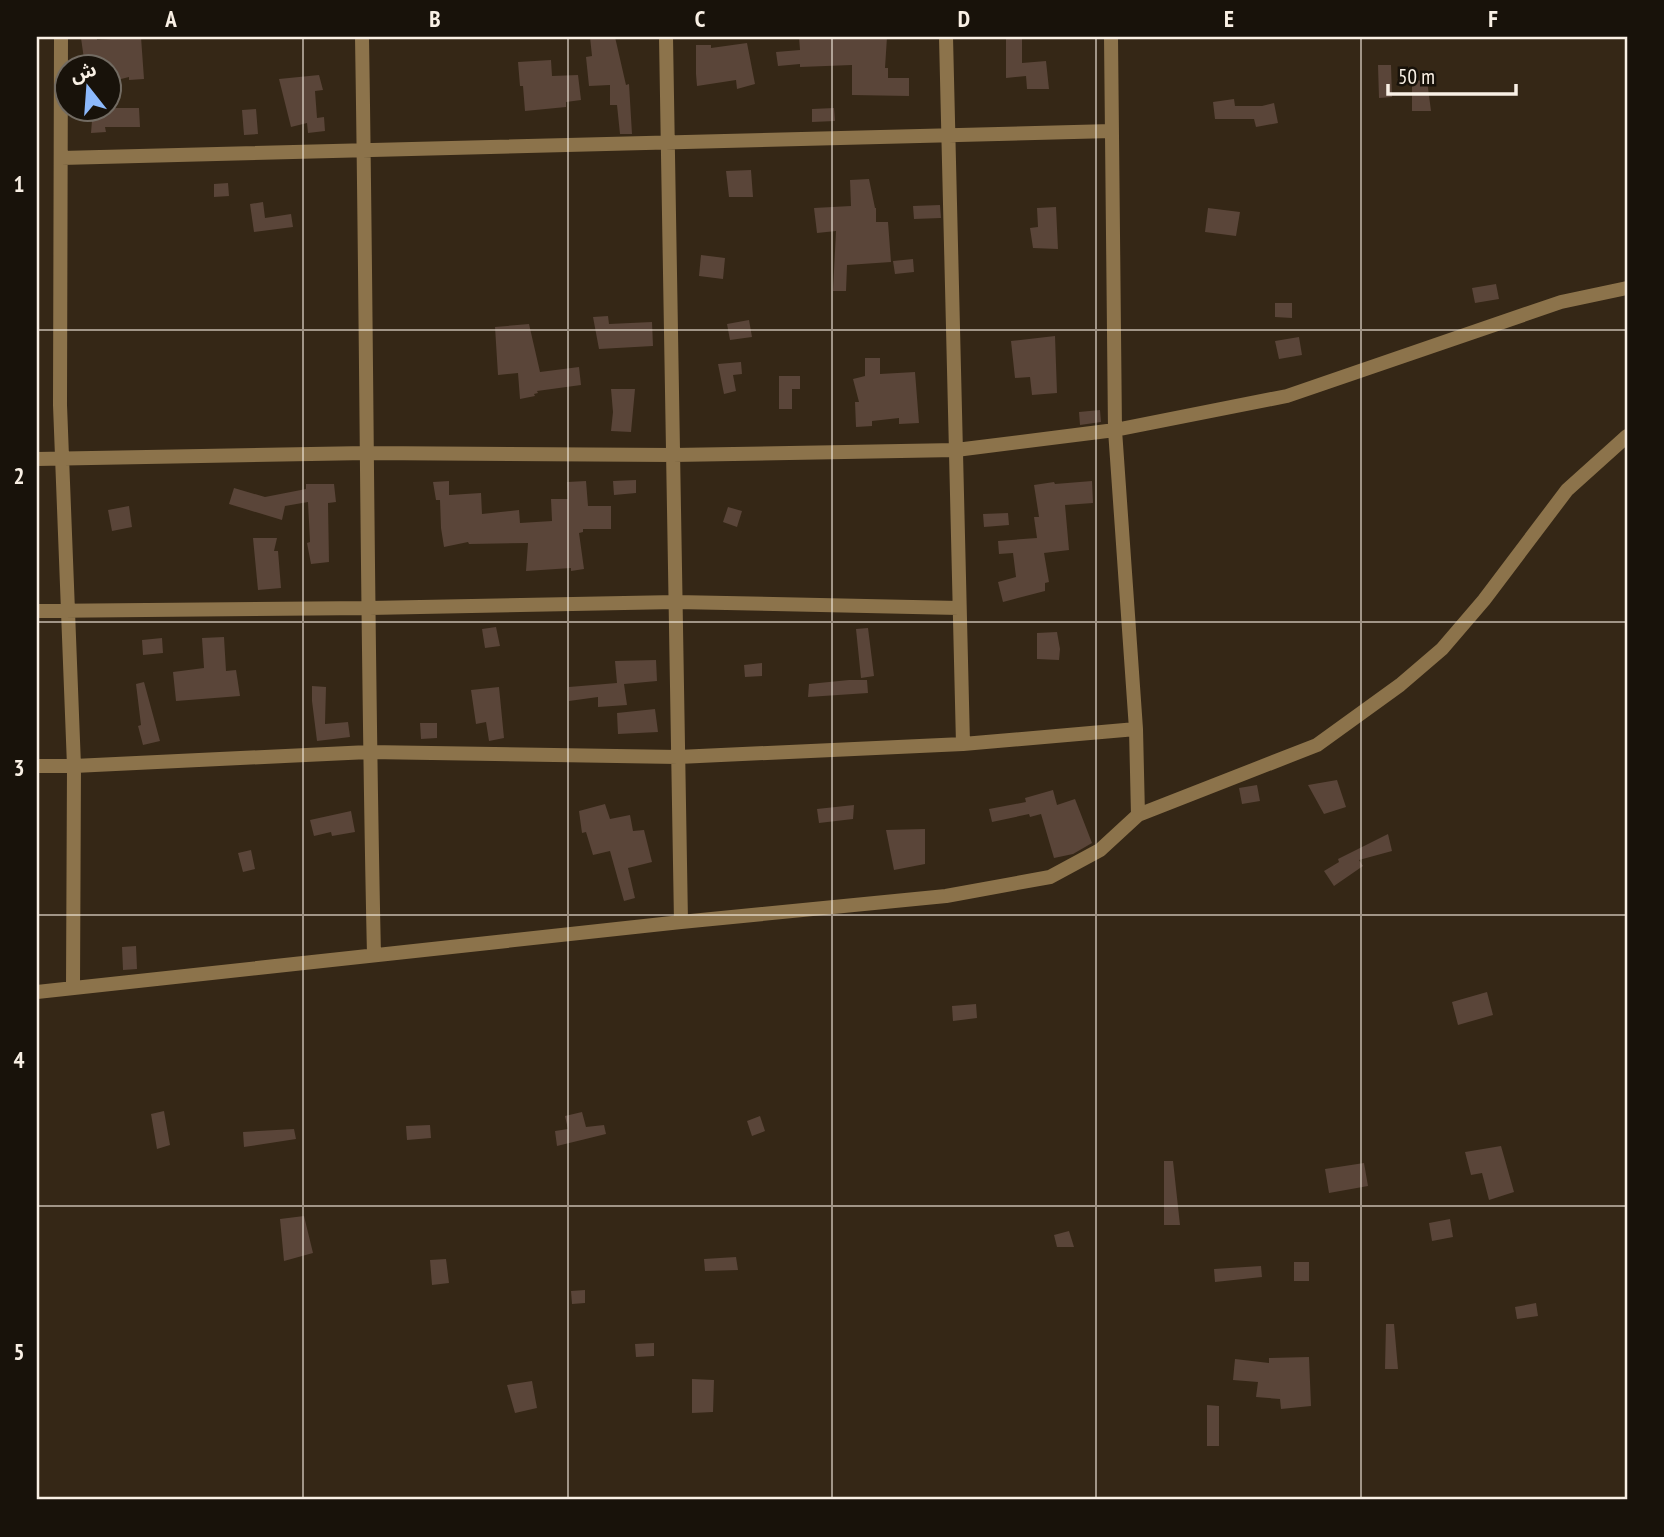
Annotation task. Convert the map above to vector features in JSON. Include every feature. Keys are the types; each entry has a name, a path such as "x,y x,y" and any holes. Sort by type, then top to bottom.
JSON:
{"street":[{"path":"61,37 60,405 74,766 73,987"},
{"path":"362,37 369,752 374,955"},
{"path":"666,37 681,922"},
{"path":"946,37 963,744"},
{"path":"1111,37 1115,430 1136,729 1138,815"},
{"path":"61,158 1112,131"},
{"path":"37,459 368,453 673,455 956,450 1115,430 1287,396 1561,302 1627,288"},
{"path":"37,992 946,896 1050,877 1100,850 1138,815 1317,745 1400,685 1442,649 1484,600 1567,489 1627,436"},
{"path":"37,611 676,602 960,608"},
{"path":"37,766 369,752 678,757 963,744 1136,729"}],"building":[{"path":"97,37 97,40 141,37 144,79 122,79 122,52 83,52 81,38"},
{"path":"590,37 615,37 626,85 629,84 632,134 620,134 617,105 610,105 610,85 589,86 586,57 592,56"},
{"path":"799,37 887,37 885,68 888,68 888,78 909,78 909,96 852,95 852,65 778,66 776,52 800,50"},
{"path":"1006,37 1022,37 1022,63 1046,61 1049,89 1027,89 1026,76 1006,78"},
{"path":"747,43 755,84 737,89 736,80 697,86 696,45 711,45 711,48"},
{"path":"551,60 552,76 578,75 581,100 566,102 566,107 525,111 518,62"},
{"path":"1378,65 1391,65 1392,97 1379,98"},
{"path":"319,75 323,90 315,91 317,118 324,117 325,131 308,133 307,123 291,127 279,79"},
{"path":"1427,80 1431,111 1412,111 1412,81"},
{"path":"1234,99 1235,106 1274,103 1278,123 1256,127 1254,119 1215,119 1213,102"},
{"path":"122,108 139,108 140,127 105,127 106,132 91,133 92,122 122,122"},
{"path":"834,108 835,121 812,122 812,109"},
{"path":"256,109 258,134 244,135 242,110"},
{"path":"751,170 753,197 729,197 726,171"},
{"path":"869,179 876,208 876,222 888,222 891,262 847,265 846,291 833,291 836,231 817,233 814,208 851,206 850,180"},
{"path":"228,183 229,196 214,197 214,184"},
{"path":"263,202 265,218 291,214 293,227 254,232 250,204"},
{"path":"940,205 941,218 914,219 913,206"},
{"path":"1056,207 1058,249 1033,248 1030,228 1038,227 1037,208"},
{"path":"1208,208 1240,212 1236,236 1205,232"},
{"path":"701,255 725,258 723,279 699,276"},
{"path":"913,259 914,272 895,274 893,261"},
{"path":"1496,284 1499,299 1475,303 1472,288"},
{"path":"1275,303 1292,303 1292,318 1275,317"},
{"path":"608,316 609,324 652,322 653,346 599,349 593,317"},
{"path":"749,320 752,337 730,340 727,324"},
{"path":"529,324 540,372 579,367 581,385 537,391 535,396 520,399 518,373 498,375 495,327"},
{"path":"1055,336 1057,393 1032,395 1030,377 1015,378 1011,341"},
{"path":"1299,337 1302,355 1279,359 1275,341"},
{"path":"865,358 880,358 880,374 915,372 919,423 899,424 899,418 872,421 872,426 856,427 855,402 859,402 853,379 865,376"},
{"path":"741,362 742,374 733,375 736,391 724,394 718,364"},
{"path":"779,376 800,376 800,389 792,389 792,409 779,409"},
{"path":"611,389 635,389 631,432 611,431"},
{"path":"1100,410 1101,422 1080,425 1079,412"},
{"path":"636,480 636,493 614,495 613,481"},
{"path":"449,481 449,495 481,493 482,514 519,510 520,523 552,521 551,499 568,499 567,482 586,481 588,506 611,506 611,529 583,529 583,532 579,533 584,569 571,571 571,568 526,571 528,543 468,542 444,547 440,500 436,500 433,482"},
{"path":"1092,481 1093,503 1065,505 1069,550 1044,553 1049,582 1045,583 1045,591 1003,602 998,582 1016,577 1013,553 999,554 998,541 1037,538 1034,517 1039,517 1034,485"},
{"path":"306,484 334,484 336,502 328,503 329,562 311,564 307,543 310,542 308,502 285,506 282,520 229,504 234,488 265,497 306,489"},
{"path":"129,506 132,527 112,531 108,510"},
{"path":"728,507 742,511 737,527 723,522"},
{"path":"1008,513 1009,525 984,527 983,514"},
{"path":"253,538 277,538 274,551 278,551 281,588 258,590"},
{"path":"496,627 500,646 485,648 482,629"},
{"path":"868,628 874,676 861,678 856,629"},
{"path":"1057,632 1059,660 1037,659 1037,633"},
{"path":"224,637 226,671 236,670 240,696 176,701 173,672 204,668 202,638"},
{"path":"162,638 163,653 143,655 142,640"},
{"path":"656,660 657,681 624,684 627,705 598,707 598,697 569,701 569,687 617,683 615,661"},
{"path":"762,663 762,676 745,677 744,665"},
{"path":"867,680 868,693 808,697 809,684"},
{"path":"144,682 160,741 143,745 138,726 141,725 136,684"},
{"path":"312,686 326,687 325,724 348,722 350,737 317,741"},
{"path":"499,687 504,738 489,741 486,722 476,724 471,690"},
{"path":"655,709 658,732 618,734 617,713"},
{"path":"420,723 437,723 437,738 421,739"},
{"path":"1337,780 1346,807 1324,814 1308,785"},
{"path":"1257,785 1260,801 1242,804 1239,788"},
{"path":"1053,790 1057,805 1075,799 1092,843 1073,854 1054,858 1041,814 992,822 989,809 1026,802 1025,798"},
{"path":"605,804 610,819 630,815 633,831 644,830 652,862 628,868 635,898 624,901 610,851 593,855 586,832 582,833 579,811"},
{"path":"854,805 853,819 819,823 817,809"},
{"path":"351,811 355,832 332,836 331,832 314,836 310,820"},
{"path":"925,829 925,864 894,870 886,830"},
{"path":"1388,834 1392,851 1359,860 1363,866 1334,886 1324,871 1339,862 1338,859"},
{"path":"251,850 255,869 243,872 238,853"},
{"path":"136,946 137,969 123,970 122,947"},
{"path":"1487,992 1493,1015 1458,1025 1452,1002"},
{"path":"976,1004 977,1018 953,1021 952,1006"},
{"path":"164,1111 170,1145 157,1149 151,1114"},
{"path":"582,1112 586,1127 604,1125 606,1134 557,1146 555,1131 568,1129 565,1116"},
{"path":"760,1116 765,1131 752,1136 747,1121"},
{"path":"430,1125 431,1138 407,1140 406,1126"},
{"path":"294,1129 296,1139 244,1147 243,1132"},
{"path":"1501,1146 1514,1192 1489,1200 1482,1173 1471,1175 1465,1152"},
{"path":"1164,1161 1173,1161 1180,1225 1164,1225"},
{"path":"1364,1163 1368,1186 1329,1193 1325,1169"},
{"path":"304,1216 313,1253 284,1261 280,1219"},
{"path":"1450,1219 1453,1237 1432,1241 1429,1223"},
{"path":"1069,1231 1074,1247 1057,1247 1054,1235"},
{"path":"736,1257 738,1270 705,1271 704,1259"},
{"path":"446,1259 449,1283 432,1285 430,1260"},
{"path":"1294,1262 1309,1262 1309,1281 1294,1281"},
{"path":"1261,1266 1262,1277 1215,1282 1214,1269"},
{"path":"585,1290 585,1303 572,1304 571,1291"},
{"path":"1536,1303 1538,1316 1517,1319 1515,1307"},
{"path":"1386,1324 1394,1324 1398,1369 1385,1369"},
{"path":"654,1343 654,1356 636,1357 635,1344"},
{"path":"1309,1357 1311,1406 1281,1409 1280,1399 1256,1397 1258,1382 1233,1380 1235,1359 1269,1363 1269,1358"},
{"path":"692,1379 714,1380 713,1412 692,1413"},
{"path":"532,1381 537,1408 515,1413 507,1385"},
{"path":"1207,1405 1219,1406 1219,1446 1207,1446"}]}
